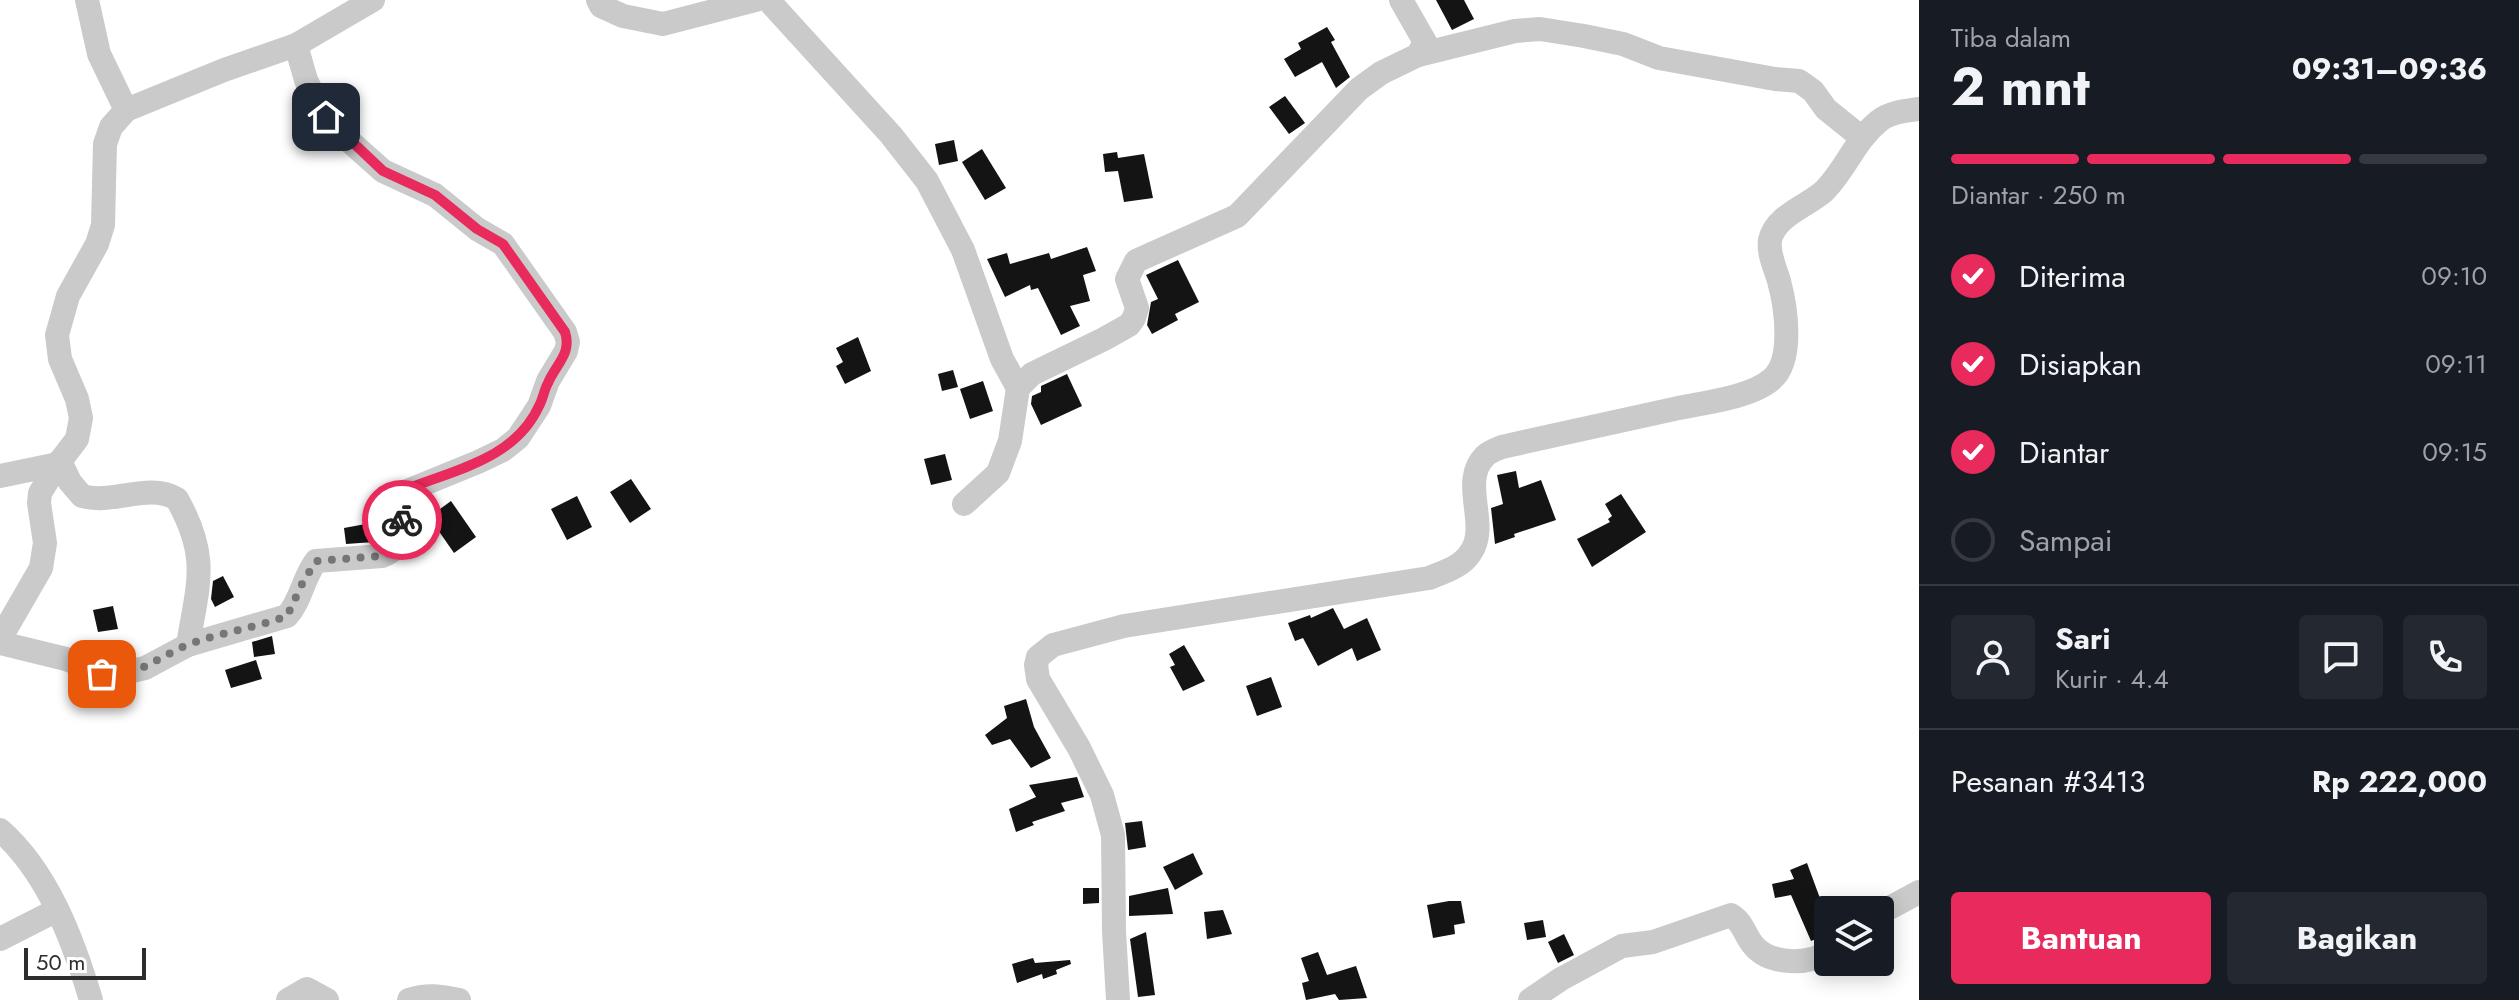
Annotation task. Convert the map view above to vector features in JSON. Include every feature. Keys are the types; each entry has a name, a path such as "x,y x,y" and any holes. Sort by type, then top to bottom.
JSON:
{"street":[{"path":"87,0 99,54 126,110"},
{"path":"296,45 316,101 338,131 383,171 435,195 477,229 503,244 565,332 568,342 566,351 548,381 539,406 518,438 503,450 407,491 402,503 402,538 398,547 391,552 382,556 316,561 287,616 188,645 145,668 114,675 102,674 66,659 0,641 41,568 45,543 39,512 40,493 77,439 81,418 57,346 59,327 68,296 97,244 103,225 105,144 111,127 126,110 296,45 373,0"},
{"path":"598,0 601,6 623,16 663,24 756,0"},
{"path":"768,0 891,135 927,181 963,250 1002,359 1018,388"},
{"path":"1401,0 1425,42 1418,55"},
{"path":"964,504 998,473 1010,441 1018,388 1032,374 1129,325 1134,318 1137,308 1127,279 1136,261 1237,216 1359,89 1381,73 1418,55 1515,31 1540,29 1584,36 1623,44 1659,58 1799,81 1813,91 1826,109 1862,138"},
{"path":"1118,1000 1113,835 1102,795 1038,679 1036,665 1043,651 1053,645 1124,626 1429,578 1453,569 1471,553 1478,537 1474,491 1477,470 1485,456 1502,447 1747,392 1770,381 1782,367 1787,343 1780,283 1771,257 1770,241 1774,229 1821,193 1844,168 1862,138 1882,118 1919,109"},
{"path":"59,462 82,496 105,498 157,492 177,499 191,529 200,570 188,645"},
{"path":"0,476 59,462"},
{"path":"0,830 12,840 39,876 57,910 91,1000"},
{"path":"1894,905 1919,892"},
{"path":"0,939 57,910"},
{"path":"1530,1000 1561,979 1622,946 1653,942 1724,916 1735,916 1756,949 1769,957 1814,960"},
{"path":"288,1000 307,989 327,1000"},
{"path":"409,1000 421,996 440,996 459,1000"}],"building":[{"path":"1436,0 1464,0 1474,19 1452,30"},
{"path":"1327,27 1335,40 1331,42 1350,77 1336,88 1322,62 1295,77 1284,59 1301,49 1298,43"},
{"path":"1285,96 1305,123 1289,134 1269,107"},
{"path":"954,140 958,161 939,165 935,144"},
{"path":"982,149 1006,188 985,200 962,162"},
{"path":"1117,152 1118,158 1144,154 1153,198 1124,202 1118,171 1105,172 1103,154"},
{"path":"1087,247 1096,271 1083,275 1090,301 1070,306 1080,326 1061,335 1038,288 1031,290 1030,285 1005,297 987,259 1007,253 1010,264 1049,253 1051,259"},
{"path":"1178,260 1199,302 1175,314 1178,320 1152,334 1147,325 1151,302 1158,299 1146,275"},
{"path":"858,337 871,371 845,384 836,366 843,362 836,348"},
{"path":"953,370 958,387 942,391 938,374"},
{"path":"1067,374 1082,406 1041,425 1031,404 1032,396 1041,392 1041,386"},
{"path":"983,381 993,411 970,419 960,389"},
{"path":"945,454 952,480 931,485 924,459"},
{"path":"1516,471 1519,488 1541,480 1556,520 1495,544 1491,508 1503,504 1497,475"},
{"path":"631,479 651,509 630,523 610,492"},
{"path":"1621,494 1646,532 1592,567 1577,539 1610,522 1608,519 1612,516 1605,504"},
{"path":"577,496 592,527 567,540 551,509"},
{"path":"451,501 476,537 454,553 429,517"},
{"path":"371,523 374,542 346,544 344,528"},
{"path":"223,576 234,597 215,607 211,599 213,581"},
{"path":"113,606 118,629 98,632 93,610"},
{"path":"1333,608 1344,629 1367,618 1381,650 1357,661 1352,648 1318,666 1303,638 1295,641 1288,623 1310,615 1311,618"},
{"path":"272,636 275,654 254,657 252,642"},
{"path":"1184,645 1205,681 1183,691 1170,667 1175,665 1169,654"},
{"path":"256,660 262,679 231,688 225,670"},
{"path":"1271,677 1282,707 1257,716 1246,686"},
{"path":"1026,699 1034,727 1051,758 1031,768 1010,739 992,745 985,735 1007,718 1004,706"},
{"path":"1077,777 1084,797 1061,803 1065,811 1032,822 1034,825 1016,832 1009,809 1036,797 1029,785"},
{"path":"1142,821 1146,847 1128,850 1125,823"},
{"path":"1193,853 1203,874 1175,890 1163,867"},
{"path":"1807,863 1819,896 1814,896 1814,940 1811,941 1791,895 1775,898 1772,884 1794,879 1790,870"},
{"path":"1083,888 1099,888 1099,903 1083,904"},
{"path":"1168,888 1173,914 1129,916 1129,896"},
{"path":"1461,901 1465,923 1454,925 1455,934 1433,938 1427,905"},
{"path":"1223,910 1232,934 1207,939 1204,912"},
{"path":"1543,920 1546,937 1527,940 1524,923"},
{"path":"1146,932 1155,995 1138,997 1130,939"},
{"path":"1564,934 1574,955 1558,963 1548,942"},
{"path":"1318,952 1327,975 1356,966 1367,998 1339,1000 1335,994 1306,1000 1302,983 1309,981 1301,958"},
{"path":"1033,958 1035,963 1070,960 1071,964 1043,979 1042,974 1017,983 1012,964"}],"way so far":[{"path":"102,674 114,675 145,668 188,645 287,616 292,612 303,582 316,561 382,556 391,552 398,547 402,538 402,520"}],"route":[{"path":"326,117 383,171 435,195 477,229 508,248 565,332 568,342 539,406 518,438 503,450 478,462 412,487 402,503 402,520"}]}
